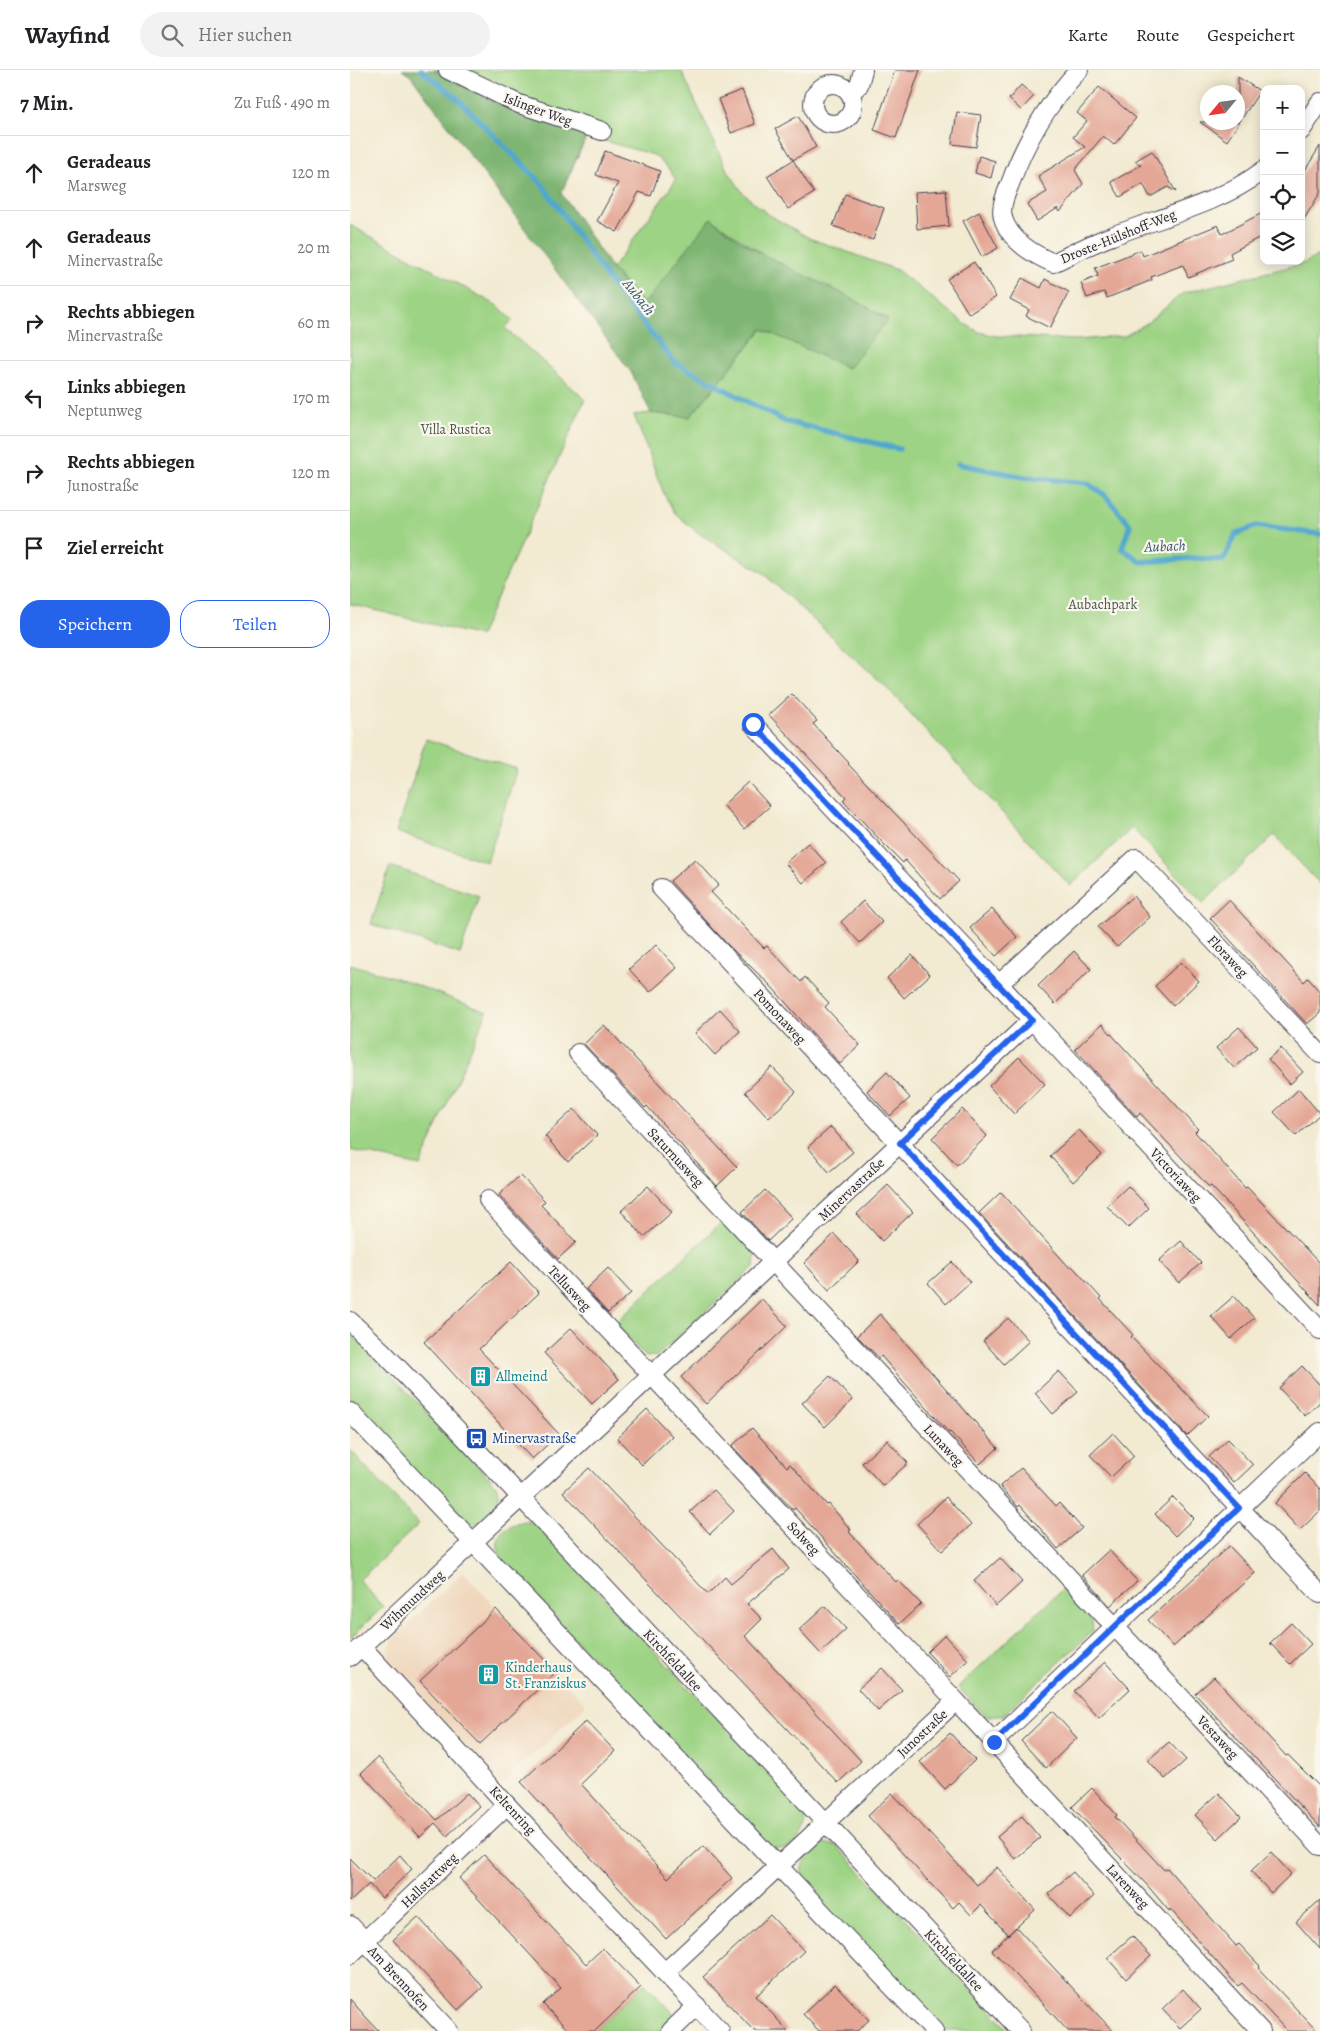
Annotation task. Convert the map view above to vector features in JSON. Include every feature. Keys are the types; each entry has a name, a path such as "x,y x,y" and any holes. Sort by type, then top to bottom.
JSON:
{"street":[{"name":"Islinger Weg","path":"448,70 519,104 602,132"},
{"path":"850,94 859,85 863,70"},
{"name":"Droste-Hülshoff-Weg","path":"1079,70 1037,126 1021,154 1004,199 1002,212 1004,221 1021,245 1037,256 1053,263 1110,236 1216,199 1234,190 1260,173"},
{"path":"1302,130 1320,102"},
{"path":"753,724 1032,1020"},
{"name":"Floraweg","path":"999,984 1136,858 1320,1054"},
{"name":"Pomonaweg","path":"661,888 1320,1594"},
{"name":"Minervastraße","path":"520,1498 1032,1020"},
{"name":"Victoriaweg","path":"1032,1020 1320,1330"},
{"name":"Saturnusweg","path":"578,1052 774,1262"},
{"name":"Tellusweg","path":"488,1200 652,1376"},
{"name":"Lunaweg","path":"774,1262 1115,1628"},
{"name":"Kirchfeldallee","path":"350,1321 382,1351 1021,2031"},
{"name":"Solweg","path":"652,1376 956,1701"},
{"path":"350,1412 934,2031"},
{"path":"994,1742 1320,1432"},
{"path":"474,1543 520,1498"},
{"name":"Wihmundweg","path":"356,1652 474,1543"},
{"name":"Vestaweg","path":"1115,1628 1320,1846"},
{"name":"Keltenring","path":"356,1652 507,1805 720,2031"},
{"name":"Junostraße","path":"826,1822 956,1701 994,1742"},
{"name":"Larenweg","path":"994,1742 1261,2031"},
{"name":"Hallstattweg","path":"350,1955 507,1805"},
{"path":"665,1972 826,1822"},
{"name":"Am Brennofen","path":"350,1925 449,2031"},
{"path":"670,2031 697,2006"}],"shaded area":[{"path":"463,1572 586,1705 501,1785 395,1670 387,1654 393,1639"}],"green space":[{"path":"402,70 435,70 473,92 518,114 587,135 561,193 612,269 644,304 711,218 751,247 855,300 888,320 848,368 762,329 690,417 651,413 631,372 412,77"},
{"name":"Aubachpark","path":"435,70 681,70 726,168 743,193 766,213 809,238 897,270 965,324 979,332 996,336 1076,340 1125,336 1147,323 1183,293 1297,265 1305,265 1305,263 1320,254 1320,884 1274,835 1203,903 1132,828 1070,886 885,686 762,572 697,532 675,513 664,494 634,415 651,413 690,417 763,329 848,368 888,319 853,299 781,264 750,246 711,218 645,305 612,269 676,180 668,168 654,155 587,136 561,193 518,114 473,92"},
{"name":"Villa Rustica","path":"350,225 498,306 513,320 505,328 585,399 480,636 350,604"},
{"path":"426,739 517,769 487,862 396,832"},
{"path":"390,866 479,896 460,954 371,924"},
{"path":"350,964 403,980 487,1012 420,1166 350,1150"},
{"path":"723,1221 755,1254 754,1267 657,1356 646,1357 614,1324"},
{"path":"350,1332 496,1485 498,1493 497,1506 490,1516 471,1525 458,1519 350,1402"},
{"path":"350,1450 419,1524 359,1580 383,1607 350,1638"},
{"path":"524,1521 535,1523 806,1814 804,1831 796,1843 783,1849 767,1844 503,1562 498,1547 500,1535 508,1527"},
{"path":"1066,1586 1091,1613 1093,1631 1002,1716 985,1716 958,1687"},
{"path":"825,1844 836,1845 1010,2031 941,2031 803,1883 802,1870 805,1859 813,1850"},
{"path":"645,1983 676,2016 660,2031 595,2031"}],"building":[{"path":"895,70 920,70 896,138 874,130"},
{"path":"1238,77 1260,91 1245,114 1245,85 1238,85"},
{"path":"1021,85 1034,96 1021,110 1009,99"},
{"path":"1099,87 1136,118 1114,145 1103,136 1075,170 1083,184 1060,212 1058,208 1037,221 1027,204 1047,192 1038,176 1085,147 1073,137 1087,121 1077,113"},
{"path":"742,90 755,124 731,133 718,99"},
{"path":"957,112 981,115 976,147 952,144"},
{"path":"798,116 816,147 793,160 775,129"},
{"path":"1211,130 1234,130 1227,141"},
{"path":"1320,146 1320,193 1305,217 1305,175 1305,170"},
{"path":"605,151 660,171 651,196 639,192 617,232 597,221 618,183 596,175"},
{"path":"1152,151 1176,192 1168,187 1150,197 1143,184 1120,197 1111,182 1141,165 1135,161"},
{"path":"979,156 995,161 991,178 975,173"},
{"path":"793,160 814,193 788,209 767,176"},
{"path":"946,190 949,226 917,229 915,192"},
{"path":"845,194 884,208 873,240 833,226"},
{"path":"979,212 998,248 982,257 963,221"},
{"path":"1260,214 1260,237 1230,253 1232,259 1188,277 1183,265 1151,277 1152,280 1107,298 1104,292 1087,298 1081,283 1098,276 1095,268 1141,250 1143,256 1218,225 1222,234"},
{"path":"974,262 996,297 969,314 947,279"},
{"path":"1022,278 1041,288 1045,279 1069,292 1050,328 1026,316 1029,310 1010,300"},
{"path":"792,694 817,721 813,724 848,764 959,881 940,899 905,860 903,863 879,839 843,800 846,797 769,715"},
{"path":"748,782 770,806 744,829 723,805"},
{"path":"808,843 826,863 803,883 785,863"},
{"path":"695,859 719,885 711,892 764,948 767,946 801,982 805,977 829,1003 825,1007 860,1045 840,1064 771,986 727,944 670,881"},
{"path":"1133,896 1150,917 1117,947 1098,927"},
{"path":"1229,900 1304,982 1308,978 1320,992 1320,1013 1307,1024 1210,918"},
{"path":"863,901 882,922 860,943 841,922"},
{"path":"992,909 1017,937 996,956 970,928"},
{"path":"656,945 677,968 650,992 629,969"},
{"path":"1074,951 1091,969 1055,1004 1038,986"},
{"path":"912,955 930,975 904,998 887,978"},
{"path":"1181,962 1199,981 1173,1006 1155,986"},
{"path":"720,1009 740,1031 715,1055 695,1033"},
{"path":"1102,1024 1198,1129 1195,1132 1245,1188 1247,1187 1320,1264 1320,1305 1211,1186 1209,1187 1140,1113 1137,1117 1075,1049"},
{"path":"604,1025 737,1167 717,1186 647,1106 645,1108 584,1044"},
{"path":"1239,1027 1257,1047 1234,1068 1216,1048"},
{"path":"1281,1048 1303,1072 1290,1084 1268,1059"},
{"path":"1019,1057 1045,1084 1014,1114 989,1086"},
{"path":"772,1067 796,1092 769,1118 745,1092"},
{"path":"887,1072 910,1098 890,1116 867,1091"},
{"path":"1299,1089 1320,1114 1296,1136 1274,1112"},
{"path":"574,1109 597,1135 568,1162 545,1136"},
{"path":"962,1109 987,1136 957,1165 932,1138"},
{"path":"831,1127 853,1152 829,1172 808,1147"},
{"path":"1079,1130 1102,1155 1073,1182 1050,1156"},
{"path":"520,1175 545,1201 541,1205 576,1242 558,1259 499,1195"},
{"path":"888,1185 913,1212 882,1241 857,1214"},
{"path":"648,1186 672,1212 644,1237 621,1211"},
{"path":"1128,1186 1149,1208 1128,1228 1107,1206"},
{"path":"765,1190 792,1218 768,1241 742,1212"},
{"path":"1001,1192 1070,1268 1072,1266 1101,1298 1133,1335 1131,1337 1208,1416 1187,1436 979,1213"},
{"path":"834,1234 859,1261 829,1290 804,1263"},
{"path":"1181,1241 1201,1263 1179,1283 1159,1261"},
{"name":"Allmeind","path":"511,1262 539,1293 479,1349 559,1434 532,1459 424,1342"},
{"path":"952,1262 970,1282 946,1304 928,1283"},
{"path":"608,1268 631,1293 608,1313 586,1289"},
{"path":"1234,1296 1254,1318 1231,1339 1211,1316"},
{"path":"762,1299 787,1326 706,1404 681,1377"},
{"path":"880,1314 998,1448 980,1464 949,1433 881,1356 879,1358 857,1336"},
{"path":"1008,1318 1029,1341 1004,1364 983,1341"},
{"path":"571,1328 619,1379 592,1404 544,1353"},
{"path":"1302,1366 1320,1385 1320,1402 1305,1416 1279,1388"},
{"path":"1059,1371 1078,1392 1053,1414 1035,1393"},
{"path":"830,1376 853,1400 825,1427 802,1403"},
{"path":"647,1409 672,1436 642,1465 617,1438"},
{"path":"752,1428 787,1467 790,1464 827,1505 829,1504 851,1530 849,1532 896,1582 898,1580 921,1604 899,1624 795,1508 793,1510 732,1446"},
{"path":"1113,1433 1134,1456 1111,1477 1090,1455"},
{"path":"1228,1439 1253,1465 1234,1483 1209,1457"},
{"path":"887,1440 908,1463 883,1486 862,1463"},
{"path":"589,1468 708,1594 725,1577 731,1584 773,1549 789,1569 747,1604 762,1619 745,1636 861,1761 838,1783 563,1492"},
{"path":"1021,1468 1056,1506 1059,1503 1082,1528 1058,1549 1020,1505 1018,1507 1000,1486"},
{"path":"1305,1473 1320,1489 1320,1511 1300,1530 1275,1503"},
{"path":"714,1490 734,1511 710,1534 690,1512"},
{"path":"946,1497 971,1525 942,1551 917,1524"},
{"path":"1173,1497 1194,1518 1175,1536 1155,1514"},
{"path":"1229,1546 1255,1573 1173,1647 1148,1620"},
{"path":"1109,1550 1137,1581 1110,1606 1082,1575"},
{"path":"1000,1558 1022,1582 996,1606 974,1581"},
{"path":"825,1606 846,1629 820,1653 799,1630"},
{"name":"Kinderhaus St. Franziskus","path":"496,1609 556,1672 480,1744 420,1681"},
{"path":"1291,1623 1311,1644 1290,1664 1270,1643"},
{"path":"945,1635 968,1660 950,1677 927,1652"},
{"path":"1105,1662 1130,1689 1099,1718 1074,1691"},
{"path":"882,1668 902,1690 878,1711 858,1689"},
{"path":"1214,1677 1286,1756 1288,1755 1320,1787 1320,1827 1195,1694"},
{"path":"1052,1711 1077,1738 1046,1768 1021,1741"},
{"path":"586,1721 615,1751 581,1784 668,1878 703,1846 732,1878 666,1939 521,1782"},
{"path":"950,1733 975,1760 945,1789 920,1762"},
{"path":"1169,1742 1186,1760 1165,1779 1148,1760"},
{"path":"378,1757 437,1820 467,1793 479,1806 447,1836 435,1823 420,1837 361,1773"},
{"path":"1092,1788 1117,1815 1115,1817 1164,1870 1167,1868 1236,1946 1239,1944 1260,1966 1258,1968 1317,2031 1287,2031 1242,1983 1238,1986 1170,1909 1169,1911 1147,1885 1072,1807"},
{"path":"892,1793 977,1885 997,1867 1035,1910 1008,1935 981,1905 971,1915 959,1902 953,1908 868,1816"},
{"path":"1219,1793 1241,1817 1218,1839 1195,1815"},
{"path":"1022,1816 1040,1838 1015,1859 997,1837"},
{"path":"1271,1852 1291,1874 1271,1893 1251,1871"},
{"path":"400,1855 412,1869 382,1898 369,1884 350,1902 350,1858 373,1881"},
{"path":"484,1855 586,1964 603,1948 641,1987 595,2031 569,2031 543,2004 561,1988 459,1878"},
{"path":"1073,1872 1094,1896 1070,1918 1048,1894"},
{"path":"1320,1900 1320,1949 1296,1922"},
{"path":"770,1915 804,1951 756,1996 788,2031 754,2031 703,1977"},
{"path":"418,1917 483,1987 458,2010 393,1940"},
{"path":"1016,1927 1113,2031 1068,2031 992,1950"},
{"path":"1132,1936 1151,1956 1126,1979 1107,1958"},
{"path":"835,1984 869,2020 857,2031 819,2031 803,2014"},
{"path":"1183,1989 1201,2009 1180,2028 1162,2009"},
{"path":"350,1999 364,2015 379,2031 350,2031"}],"waterway":[{"name":"Aubach","path":"421,70 457,98 542,184 608,279 674,362 784,421 899,449"},
{"name":"Aubach","path":"958,464 1024,477 1087,483 1105,495 1130,525 1122,548 1141,562 1195,558 1223,560 1236,534 1256,526 1320,534"}],"place":[{"name":"Allmeind","path":"480,1376"},
{"name":"Minervastraße","path":"476,1438"},
{"name":"Kinderhaus St. Franziskus","path":"489,1675"}],"route":[{"path":"753,724 1032,1020 900,1143 1239,1508 994,1742"}]}
